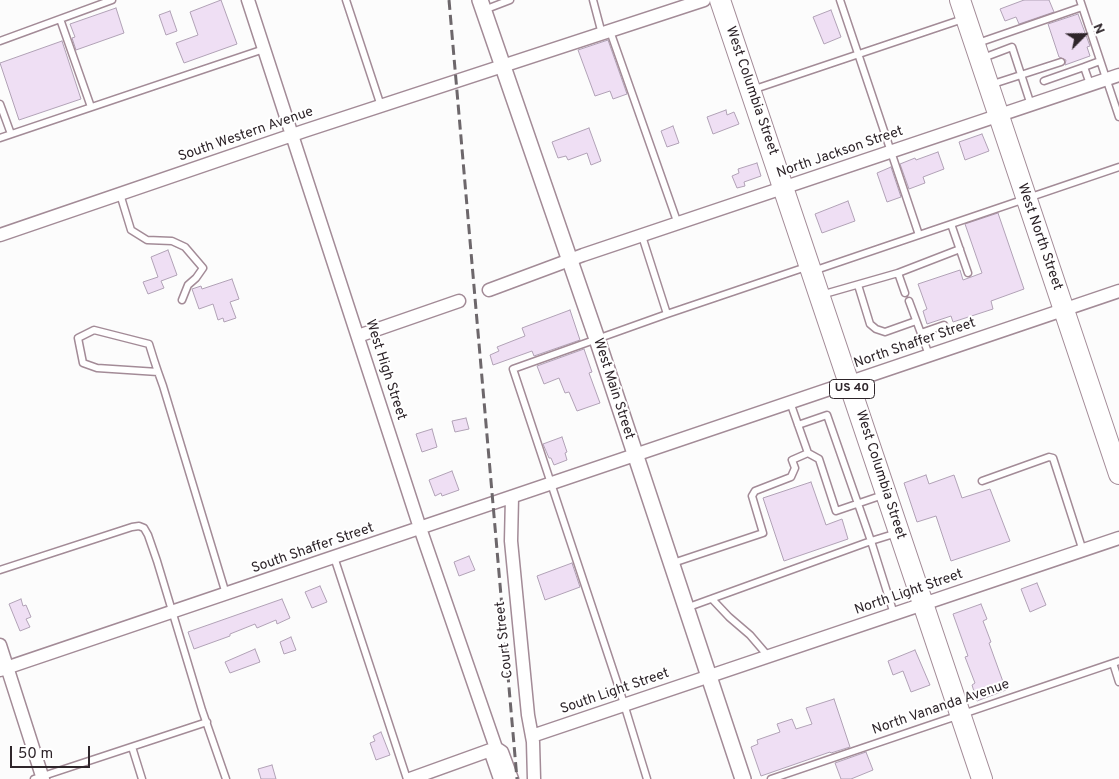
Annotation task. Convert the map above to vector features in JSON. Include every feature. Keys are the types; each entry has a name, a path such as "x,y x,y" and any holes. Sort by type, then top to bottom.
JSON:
{"main road":[{"name":"West Columbia Street","path":"720,0 982,779"},
{"name":"West North Street","path":"963,9 1119,474"}],"street":[{"name":"West High Street","path":"248,0 420,528 496,748 502,752 512,779"},
{"name":"South Western Avenue","path":"0,235 292,135 704,0"},
{"name":"West Main Street","path":"482,5 570,260 743,779"},
{"name":"North Jackson Street","path":"489,290 570,260 1119,75"},
{"name":"North Shaffer Street","path":"635,455 1119,291"},
{"path":"358,336 459,301"},
{"name":"South Shaffer Street","path":"4,669 635,455"},
{"name":"Court Street","path":"512,497 511,541 528,715 532,736 534,779"},
{"name":"North Light Street","path":"709,676 1119,538"},
{"path":"0,644 4,669 40,778"},
{"name":"South Light Street","path":"532,736 709,676"},
{"name":"West High Street","path":"496,748 492,756 500,779"},
{"path":"409,779 496,748"}],"lane":[{"path":"0,41 112,0"},
{"path":"346,0 381,106"},
{"path":"482,5 510,0"},
{"path":"593,0 678,224"},
{"path":"840,0 919,234"},
{"path":"1080,0 1119,117"},
{"path":"977,52 1082,8"},
{"path":"751,90 826,64 859,55 963,9"},
{"path":"60,19 91,107"},
{"path":"977,52 1012,48 1031,104"},
{"path":"0,138 264,49"},
{"path":"1088,52 1096,50"},
{"path":"1044,81 1100,61"},
{"path":"989,86 1061,62"},
{"path":"1084,67 1090,84"},
{"path":"0,104 11,134"},
{"path":"647,779 625,705 513,369 667,314 951,224 1119,167"},
{"path":"120,194 131,230 147,240 172,241 185,247 203,268 188,285 182,300"},
{"path":"951,224 968,273"},
{"path":"642,236 667,314"},
{"path":"820,296 898,273 960,249"},
{"path":"898,273 905,293"},
{"path":"858,285 870,324 876,329 885,332 916,321"},
{"path":"908,301 929,355"},
{"path":"920,334 944,325"},
{"path":"158,372 97,368 83,363 78,338 94,330 149,344 158,372 226,594"},
{"path":"790,402 808,453 819,459 836,512 887,494"},
{"path":"798,425 827,415 894,614"},
{"path":"671,564 764,533 752,496 754,491 791,477 795,468 792,460 808,453"},
{"path":"982,481 1050,457 1053,458 1083,550"},
{"path":"0,570 132,527 139,526 144,528 148,535 226,779"},
{"path":"686,608 900,532"},
{"path":"334,557 409,779"},
{"path":"712,599 768,656"},
{"path":"1116,662 1119,682"},
{"name":"North Vananda Avenue","path":"771,779 1116,662"},
{"path":"40,778 207,722"},
{"path":"132,747 142,779"}],"building":[{"path":"221,0 237,44 184,63 176,43 198,35 190,12"},
{"path":"1024,0 1049,0 1054,12 1019,24 1016,17 1005,21 1000,9"},
{"path":"116,8 124,33 76,50 72,38 75,37 70,24"},
{"path":"831,10 841,37 824,44 813,17"},
{"path":"170,11 177,31 166,35 159,15"},
{"path":"1078,14 1090,46 1087,47 1090,56 1065,65 1066,60 1059,57 1048,24"},
{"path":"608,40 627,94 613,99 610,91 595,96 578,50"},
{"path":"62,41 81,99 19,120 0,63"},
{"path":"726,110 727,115 734,112 739,124 713,134 707,117"},
{"path":"673,126 679,143 667,147 661,131"},
{"path":"589,128 601,161 591,165 587,153 568,160 566,156 558,158 552,142"},
{"path":"982,134 989,151 965,160 959,142"},
{"path":"938,152 944,169 923,177 925,183 909,189 900,164"},
{"path":"757,163 761,176 744,182 745,186 737,188 732,176 739,173 738,169"},
{"path":"891,167 901,197 887,202 877,173"},
{"path":"848,201 855,221 822,233 815,214"},
{"path":"998,213 1024,289 991,301 993,309 953,322 951,316 927,324 923,311 927,309 918,284 960,270 963,280 982,273 965,224"},
{"path":"168,250 177,275 161,281 164,288 148,294 143,282 158,277 151,257"},
{"path":"232,279 239,299 230,302 236,318 224,322 223,318 218,320 213,304 199,309 192,289 201,286 202,289"},
{"path":"570,310 580,340 534,356 532,351 493,365 490,355 499,351 497,347 525,336 522,328"},
{"path":"584,349 592,372 589,373 600,403 577,411 569,392 565,393 559,378 544,384 537,366"},
{"path":"466,418 469,429 455,432 452,421"},
{"path":"432,429 437,447 422,452 416,434"},
{"path":"562,437 567,452 565,453 567,460 554,465 543,444"},
{"path":"452,471 459,490 442,496 441,493 435,496 429,480"},
{"path":"926,475 929,484 954,475 962,498 990,489 1010,541 951,561 936,516 917,522 904,483"},
{"path":"811,482 826,525 842,519 848,539 784,561 763,498"},
{"path":"469,556 475,570 459,576 454,562"},
{"path":"572,563 580,587 545,600 537,576"},
{"path":"1037,583 1046,605 1030,612 1021,589"},
{"path":"320,586 327,602 312,608 305,592"},
{"path":"21,599 23,606 26,605 31,617 26,619 30,627 20,631 9,604"},
{"path":"282,599 290,618 277,624 276,620 257,628 255,624 230,634 230,636 194,649 188,632"},
{"path":"981,604 987,619 983,621 991,642 989,643 1006,690 977,701 972,685 975,683 965,657 968,656 953,614"},
{"path":"291,637 296,650 284,654 280,642"},
{"path":"255,649 260,662 230,673 225,662"},
{"path":"915,650 930,685 911,692 903,671 893,675 888,661"},
{"path":"834,699 850,747 761,776 751,747 758,744 757,740 780,732 777,724 792,719 796,729 812,724 806,708"},
{"path":"381,732 390,755 376,760 370,743 375,741 373,736"},
{"path":"866,752 873,770 851,779 841,779 835,763"},
{"path":"272,765 276,779 261,779 258,769"}],"railway":[{"path":"449,0 517,779"}]}
